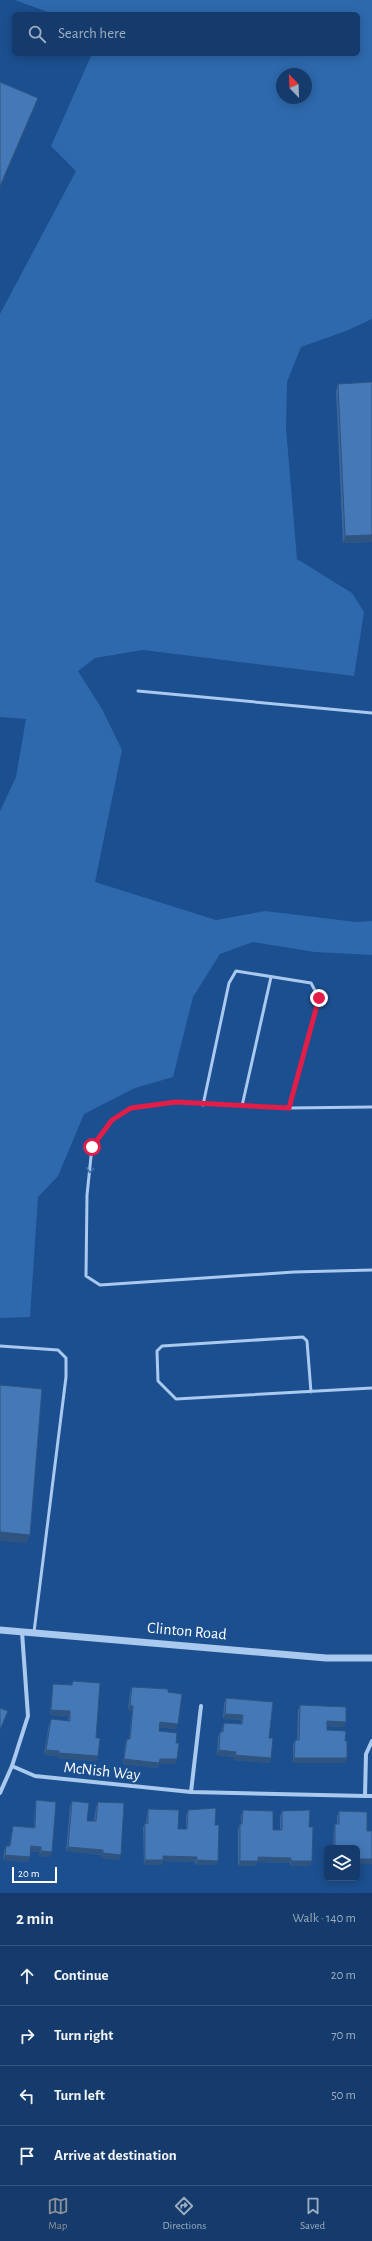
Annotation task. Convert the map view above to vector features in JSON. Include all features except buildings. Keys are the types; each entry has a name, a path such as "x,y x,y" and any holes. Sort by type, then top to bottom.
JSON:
{"street":[{"name":"Clinton Road","path":"0,1630 326,1658 372,1658"},
{"path":"0,1793 12,1766 28,1716 22,1632"},
{"path":"191,1792 201,1706"},
{"path":"365,1796 366,1754 372,1741"},
{"name":"McNish Way","path":"12,1766 35,1776 191,1792 372,1796"}],"lane":[{"path":"138,690 372,712"},
{"path":"203,1105 228,983 236,971 311,983 319,998 289,1108"},
{"path":"242,1106 271,977"},
{"path":"372,1107 289,1108 203,1105 176,1102 131,1108 112,1120 92,1147 86,1195 86,1276 100,1285 294,1272 372,1270"},
{"path":"311,1392 307,1341 302,1337 162,1346 157,1351 158,1382 176,1399 311,1392 372,1388"},
{"path":"0,1346 58,1350 66,1358 66,1377 34,1632"}],"shaded area":[{"path":"15,0 372,0 372,319 346,331 301,347 287,382 286,428 297,559 352,593 364,612 354,676 143,650 95,658 78,671 102,709 122,750 95,882 216,920 265,911 356,922 372,921 372,955 315,952 253,942 220,954 193,997 173,1077 135,1088 84,1114 58,1176 38,1197 30,1317 0,1318 0,811 16,777 26,719 0,717 0,314 76,171 51,146 91,56 360,56 360,12 48,12"}],"route":[{"path":"92,1147 112,1120 131,1108 176,1102 203,1105 289,1108 319,998"}]}
